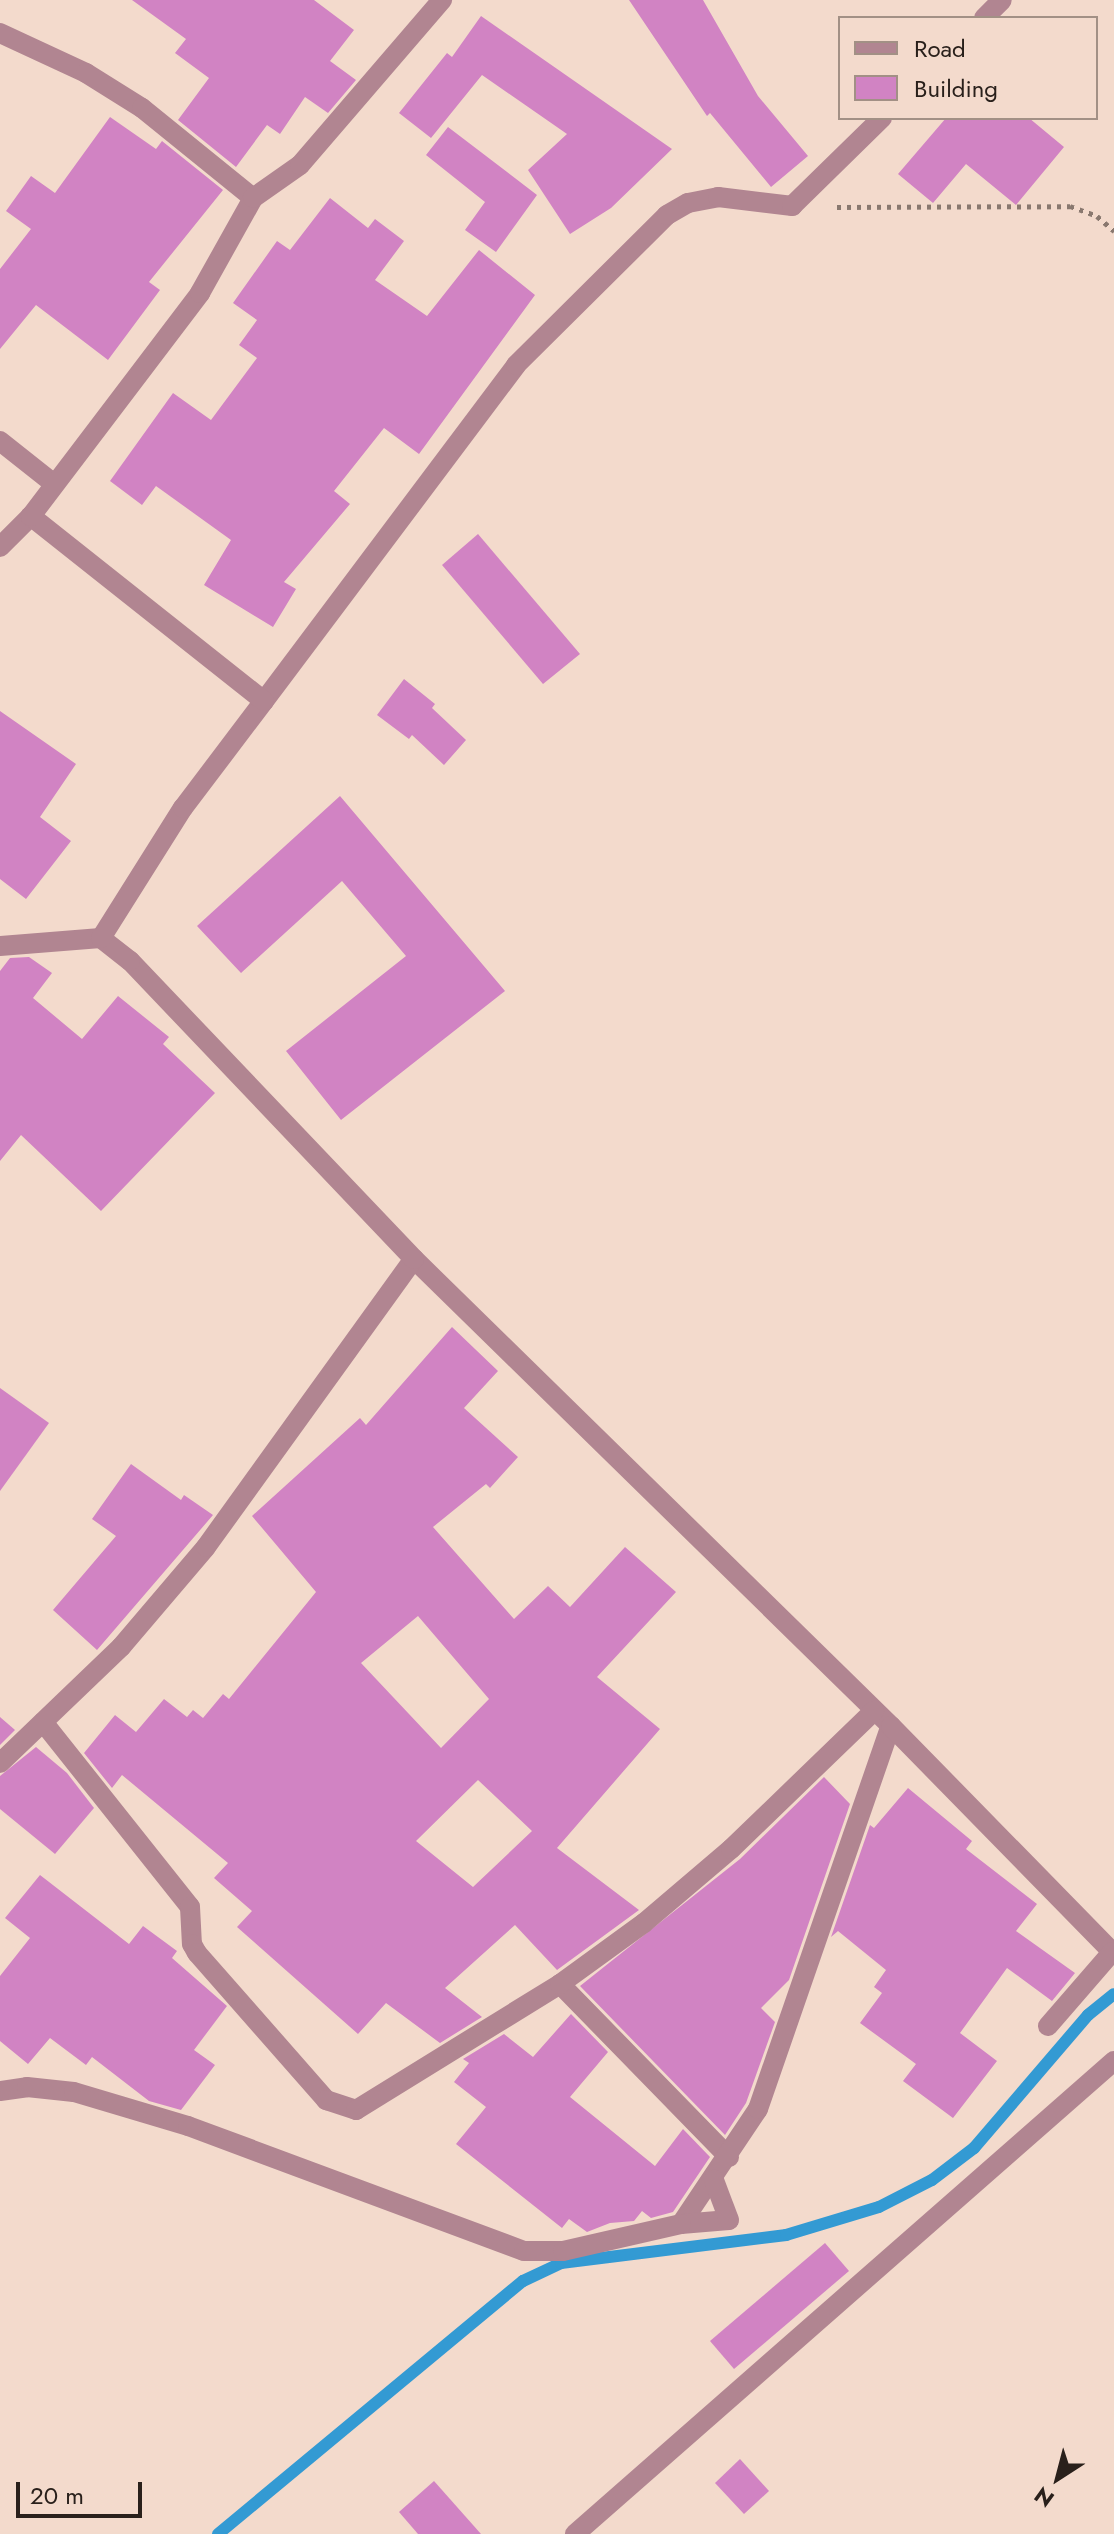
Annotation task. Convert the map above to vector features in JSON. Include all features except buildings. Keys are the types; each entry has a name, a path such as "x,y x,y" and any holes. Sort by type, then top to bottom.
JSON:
{"street":[{"path":"0,547 31,516 200,293 253,198 300,165 442,0"},
{"path":"986,16 1002,0"},
{"path":"0,33 86,73 142,108 253,198"},
{"path":"101,938 183,808 516,365 667,215 688,203 718,197 792,206 880,120"},
{"path":"0,441 53,483"},
{"path":"31,516 264,701"},
{"path":"0,946 101,938 130,961 414,1259 882,1719 1113,1953 1048,2026"},
{"path":"0,1763 121,1647 206,1547 414,1259"},
{"path":"43,1722 190,1907 194,1949 337,2107 362,2107 560,1984 708,1869 882,1719"},
{"path":"681,2224 714,2180 758,2109 882,1719"},
{"path":"560,1984 729,2157"},
{"path":"575,2534 1114,2061"},
{"path":"0,2091 27,2087 74,2092 188,2126 524,2251 563,2251 681,2224 729,2220 714,2180"}],"path":[{"path":"792,206 1070,206 1097,216 1114,231"}],"waterway":[{"path":"218,2534 523,2281 561,2263 786,2235 879,2207 932,2180 974,2148 1088,2015 1114,1994"}]}
